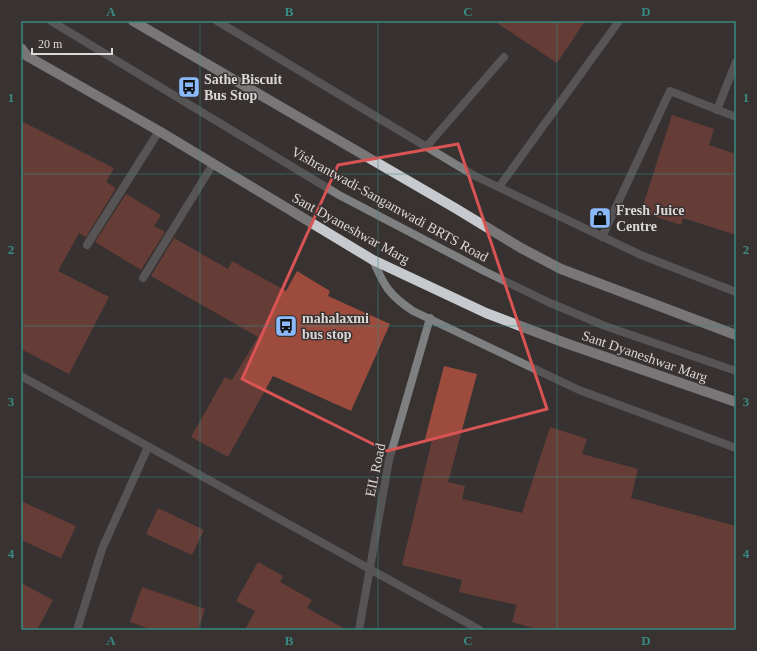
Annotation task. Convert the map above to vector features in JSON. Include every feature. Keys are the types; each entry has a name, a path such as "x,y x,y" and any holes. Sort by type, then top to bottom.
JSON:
{"main road":[{"path":"133,21 521,248 561,269 736,335"},
{"name":"Sant Dyaneshwar Marg","path":"21,48 27,56 158,131 373,260 486,313 568,344 736,402"}],"street":[{"name":"Vishrantwadi-Sangamwadi BRTS Road","path":"51,21 339,195 484,271 548,302 605,326 736,371"},
{"path":"217,21 475,176 641,255 736,292"},
{"path":"499,187 619,21"},
{"path":"427,146 504,57"},
{"path":"717,110 736,62"},
{"path":"602,237 670,91 736,117"},
{"path":"86,245 158,131"},
{"path":"143,278 213,164"},
{"path":"373,260 383,284 395,299 413,311 579,390 736,448"},
{"name":"EIL Road","path":"359,630 389,460 430,318"},
{"path":"21,376 369,570 480,630"},
{"path":"77,630 102,549 148,447"}],"highlighted area":[{"path":"458,144 547,409 387,451 242,379 338,165"}],"building":[{"path":"494,21 585,21 557,63"},
{"path":"672,115 714,129 709,145 736,154 736,235 683,218 681,225 641,212"},
{"path":"21,121 114,168 106,182 116,188 86,237 79,233 58,271 109,297 69,374 21,349"},
{"path":"126,194 161,215 154,226 165,232 141,270 95,242"},
{"path":"174,238 228,269 232,261 286,291 297,271 330,291 328,296 390,324 351,411 273,376 228,457 191,437 225,377 232,380 258,337 151,276"},
{"path":"444,366 477,374 448,482 465,486 462,499 522,513 550,427 587,439 582,454 638,469 631,498 736,526 736,630 540,630 512,622 517,605 459,592 462,580 402,565 432,440 425,439"},
{"path":"21,501 76,526 61,558 21,540"},
{"path":"158,508 204,530 192,555 146,534"},
{"path":"258,562 283,576 280,582 312,600 307,608 347,630 245,630 255,611 236,601"},
{"path":"21,583 53,600 37,630 21,630"},
{"path":"142,587 205,609 198,630 153,630 130,622"}],"place":[{"name":"Sathe Biscuit Bus Stop","path":"189,87"},
{"name":"Fresh Juice Centre","path":"600,218"},
{"name":"mahalaxmi bus stop","path":"286,326"}]}
